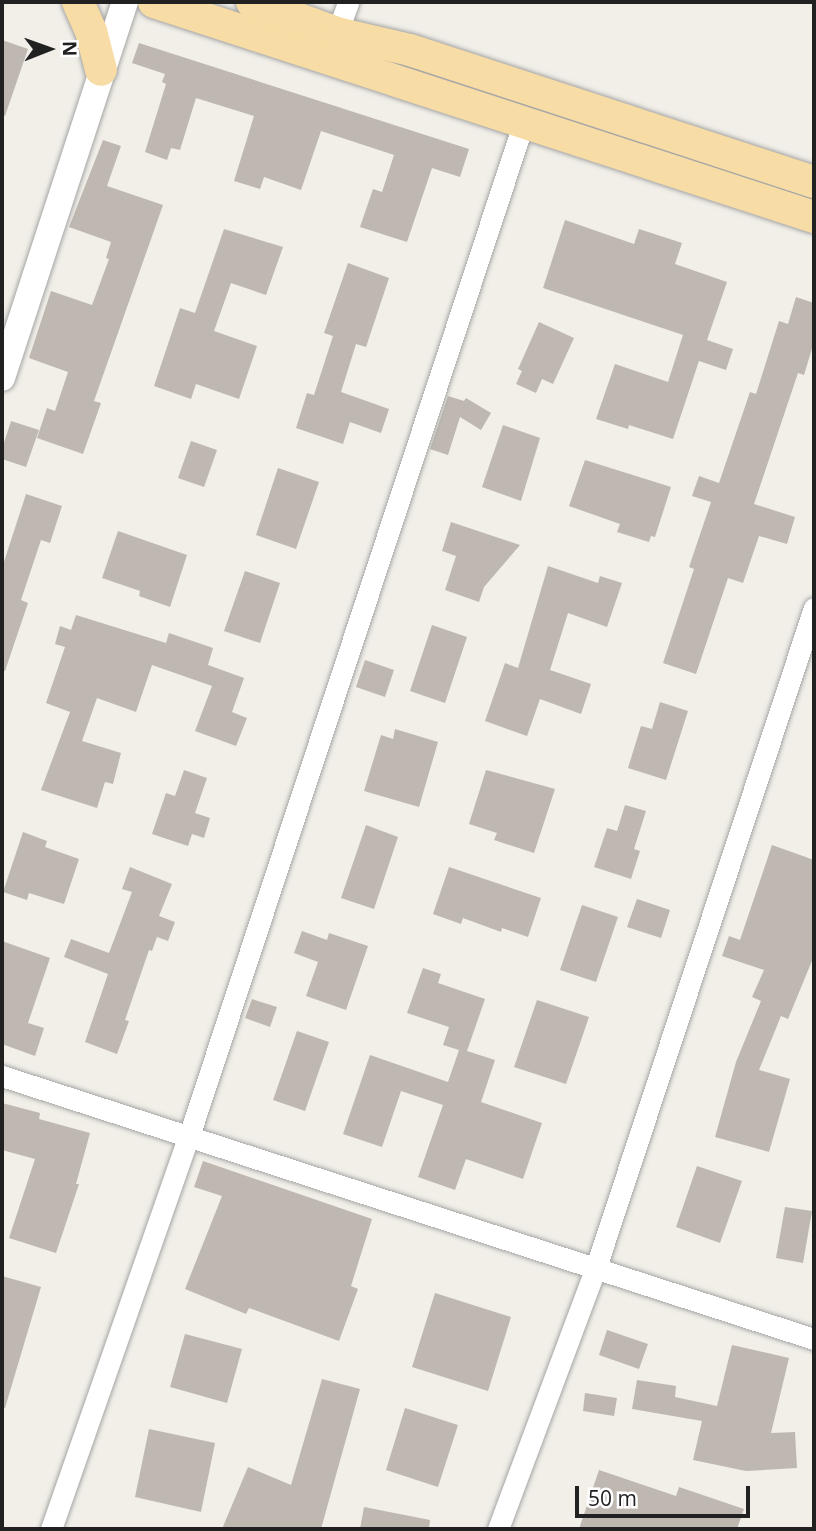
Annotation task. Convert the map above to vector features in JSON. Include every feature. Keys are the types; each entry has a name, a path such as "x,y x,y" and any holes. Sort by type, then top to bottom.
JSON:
{"main road":[{"path":"78,2 92,31 102,70"},
{"path":"154,2 814,217"},
{"path":"252,2 337,33 410,50 814,182"}],"street":[{"path":"2,378 125,2"},
{"path":"337,33 348,2"},
{"path":"51,1529 189,1136 524,121"},
{"path":"498,1529 596,1267 814,608"},
{"path":"2,1076 814,1339"}],"building":[{"path":"2,40 28,49 5,116 2,115"},
{"path":"139,43 469,149 460,177 432,168 407,242 360,227 373,189 382,192 394,155 321,131 301,190 264,177 260,189 234,181 254,116 196,98 180,150 171,148 167,160 145,152 166,84 162,82 165,74 132,63"},
{"path":"103,140 121,146 107,186 163,205 94,401 101,403 83,454 37,438 47,408 55,411 68,372 29,358 51,291 92,305 109,259 106,258 111,242 69,227"},
{"path":"565,220 634,244 639,229 682,243 675,264 727,282 707,340 733,349 726,370 699,361 673,439 629,425 628,429 596,419 615,364 668,382 683,335 543,288"},
{"path":"224,229 283,247 266,295 231,283 214,331 257,346 239,399 196,384 191,399 154,386 180,308 195,313"},
{"path":"348,263 389,278 366,347 356,344 341,392 389,409 381,433 350,422 343,444 296,428 307,393 314,395 333,336 324,333"},
{"path":"796,297 814,303 814,342 804,375 798,373 754,504 795,517 787,544 759,536 743,583 728,578 696,674 663,663 694,569 689,567 711,502 692,496 699,476 719,483 750,392 756,394 779,321 788,324"},
{"path":"539,322 574,338 553,384 542,379 536,393 516,384 522,371 518,369"},
{"path":"448,396 464,401 466,398 491,413 481,430 460,417 448,455 430,449"},
{"path":"11,421 39,430 26,467 2,459 2,449"},
{"path":"503,425 540,438 521,501 482,487"},
{"path":"191,441 217,450 204,487 178,478"},
{"path":"585,460 671,487 655,537 651,536 649,542 617,532 620,524 569,506"},
{"path":"278,468 319,482 296,549 256,535"},
{"path":"26,494 62,506 50,543 41,540 21,600 28,603 5,671 2,671 2,568"},
{"path":"451,522 520,545 484,587 479,602 445,590 456,556 442,551"},
{"path":"118,531 187,555 170,607 139,596 140,591 102,578"},
{"path":"548,566 598,583 600,576 622,583 607,627 568,613 550,670 591,684 581,714 540,699 527,736 485,721 505,663 518,668"},
{"path":"245,571 280,583 260,643 224,631"},
{"path":"76,615 166,643 169,633 213,648 208,665 244,678 232,712 247,718 236,746 195,731 212,686 152,665 136,712 97,698 82,741 121,753 113,784 105,782 97,808 41,790 70,712 46,703 65,647 55,644 60,626 71,630"},
{"path":"432,625 467,637 445,703 410,691"},
{"path":"365,660 394,670 385,697 356,687"},
{"path":"660,702 688,711 666,780 628,768 641,726 652,729"},
{"path":"395,729 438,742 419,807 364,791 381,735 393,739"},
{"path":"184,770 207,778 195,813 210,818 204,838 192,834 188,846 152,834 166,793 175,796"},
{"path":"486,770 555,789 534,853 494,840 497,833 469,824"},
{"path":"625,805 646,811 634,849 640,851 631,879 594,867 607,828 617,831"},
{"path":"366,825 398,837 374,909 341,898"},
{"path":"23,832 47,841 45,847 79,859 64,904 29,893 27,900 3,892"},
{"path":"772,845 814,860 814,956 788,1019 781,1016 759,1070 790,1079 769,1152 715,1137 736,1062 761,1001 752,997 764,970 722,956 729,936 740,940"},
{"path":"130,867 172,884 159,916 175,922 168,941 157,937 152,951 149,950 125,1020 129,1021 117,1054 85,1042 108,974 64,957 71,939 109,953 132,892 122,889"},
{"path":"449,867 541,898 528,937 502,928 501,932 463,918 461,924 433,914"},
{"path":"637,899 670,910 661,938 627,927"},
{"path":"582,905 618,917 596,982 560,970"},
{"path":"302,931 327,940 329,933 368,946 346,1010 306,996 318,962 294,953"},
{"path":"2,941 50,958 28,1023 44,1028 35,1056 2,1044"},
{"path":"423,968 441,974 438,983 485,999 467,1051 495,1060 481,1102 542,1123 523,1179 466,1159 455,1190 418,1177 443,1105 401,1091 382,1147 343,1134 370,1055 448,1082 459,1050 443,1045 449,1027 407,1013"},
{"path":"252,999 277,1007 270,1027 245,1018"},
{"path":"537,1000 589,1017 566,1084 514,1067"},
{"path":"297,1031 329,1042 305,1111 273,1100"},
{"path":"2,1103 40,1113 39,1119 90,1133 76,1184 79,1184 56,1253 9,1238 35,1159 2,1150"},
{"path":"203,1161 372,1219 351,1286 358,1289 339,1341 249,1308 246,1314 185,1289 222,1196 194,1187"},
{"path":"697,1166 742,1181 720,1243 676,1227"},
{"path":"785,1207 812,1211 803,1263 776,1258"},
{"path":"2,1276 41,1287 5,1408 2,1408"},
{"path":"435,1293 511,1317 488,1391 412,1367"},
{"path":"607,1330 648,1344 639,1369 599,1355"},
{"path":"185,1334 242,1349 227,1403 170,1387"},
{"path":"732,1345 789,1358 771,1433 795,1432 797,1468 746,1471 693,1460 702,1421 632,1409 637,1380 676,1386 675,1397 717,1406"},
{"path":"322,1379 360,1389 321,1529 222,1529 248,1467 291,1485"},
{"path":"585,1393 617,1398 614,1416 583,1411"},
{"path":"405,1408 458,1425 438,1487 386,1470"},
{"path":"149,1429 215,1443 201,1512 135,1497"},
{"path":"599,1470 676,1496 679,1487 744,1509 737,1529 579,1529"},
{"path":"364,1507 430,1520 429,1529 360,1529"}]}
